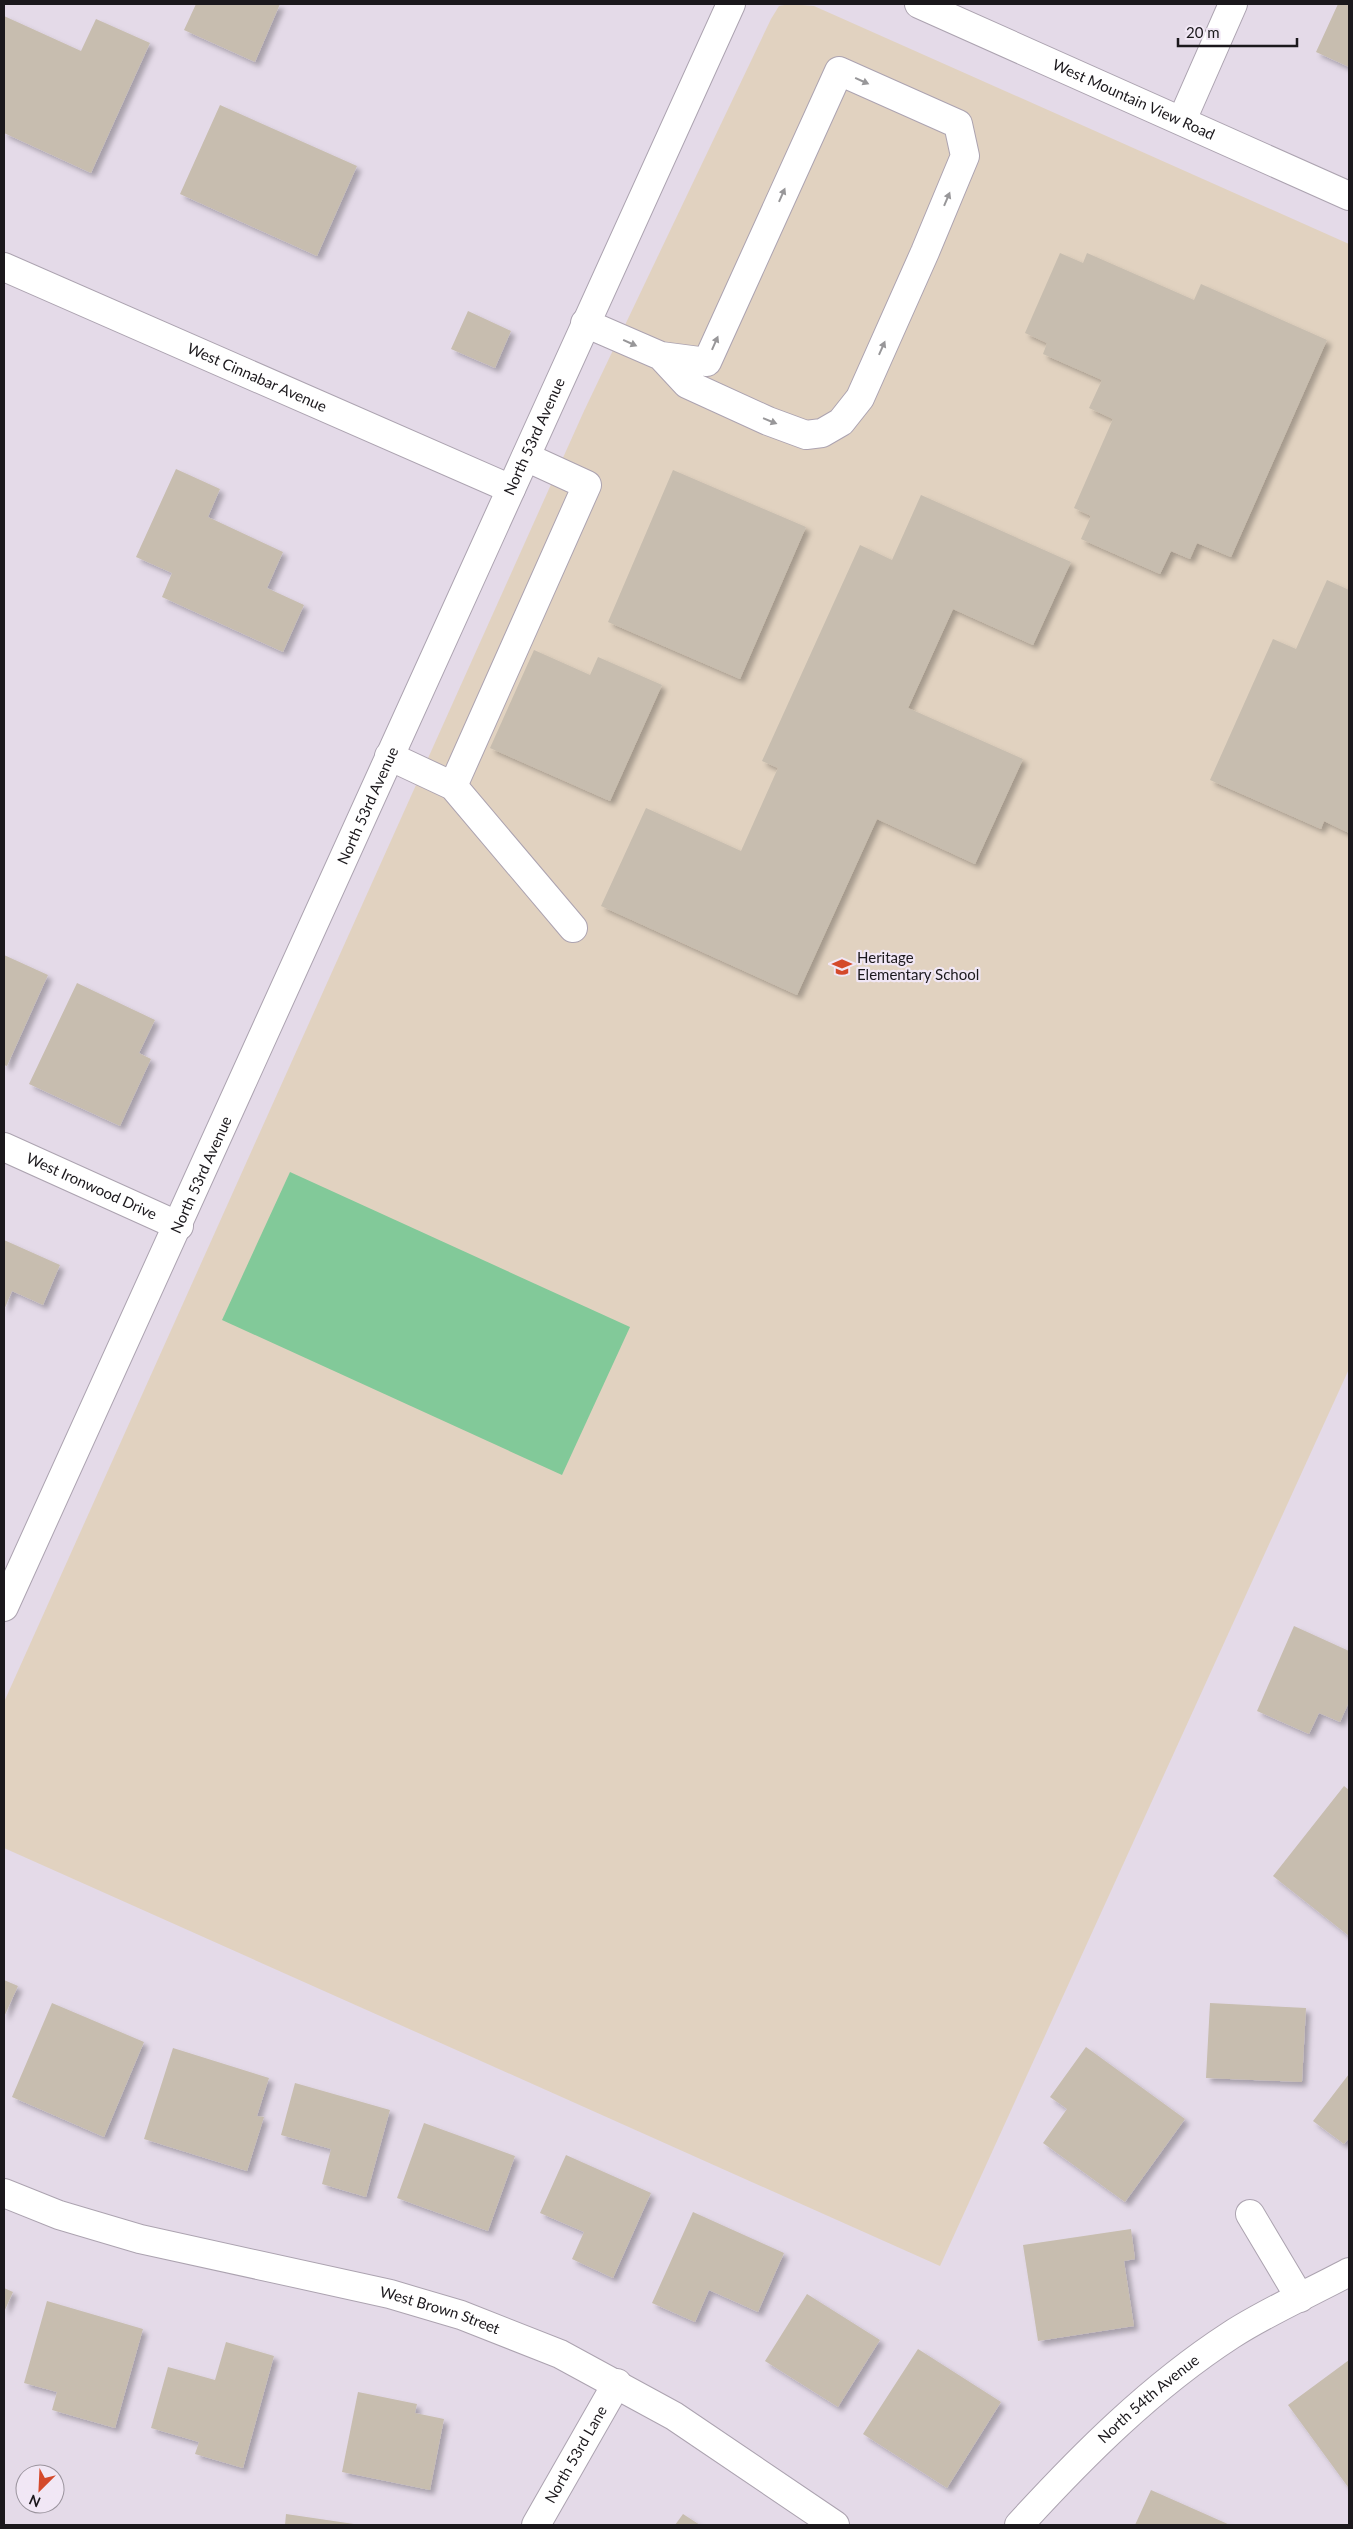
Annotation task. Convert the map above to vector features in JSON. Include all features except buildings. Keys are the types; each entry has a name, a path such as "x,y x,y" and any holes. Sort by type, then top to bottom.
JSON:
{"street":[{"name":"North 53rd Avenue","path":"4,1607 179,1226 585,323 731,4"},
{"name":"West Mountain View Road","path":"919,4 1349,196"},
{"path":"1182,120 1233,4"},
{"path":"585,323 661,356 706,362 839,71 958,124 966,156 860,398 842,422 822,433 806,435 768,421 687,384 661,356"},
{"name":"West Cinnabar Avenue","path":"4,268 511,489"},
{"path":"453,786 587,485 526,457"},
{"path":"390,756 453,786 573,928"},
{"name":"West Ironwood Drive","path":"4,1147 179,1226"},
{"name":"West Brown Street","path":"4,2193 59,2216 140,2239 390,2294 461,2315 560,2354 617,2383 674,2416 835,2525"},
{"path":"1250,2214 1300,2298"},
{"name":"North 54th Avenue","path":"1019,2525 1085,2454 1167,2381 1232,2335 1349,2272"},
{"name":"North 53rd Lane","path":"536,2525 617,2383"}],"shaded area":[{"name":"Heritage Elementary School","path":"790,4 814,6 1349,244 1349,1369 940,2266 4,1848 4,1702 584,411 771,19 779,6"}],"green space":[{"path":"290,1172 630,1327 562,1475 222,1320"}],"place":[{"name":"Heritage Elementary School","path":"842,967"}]}
